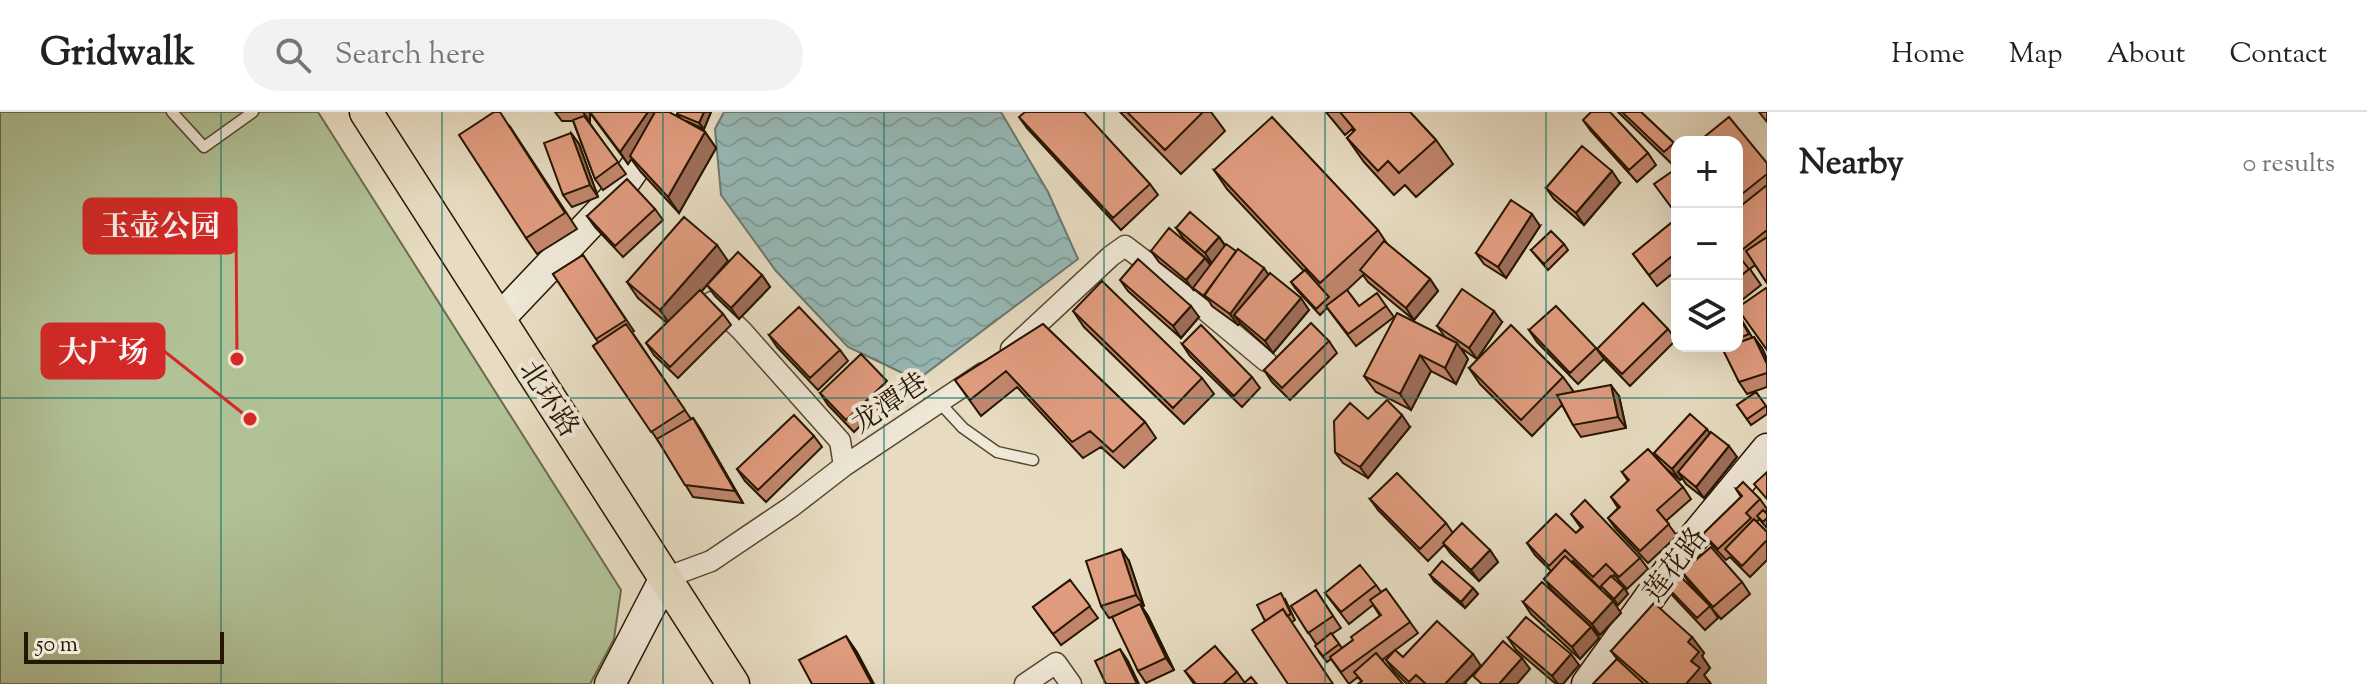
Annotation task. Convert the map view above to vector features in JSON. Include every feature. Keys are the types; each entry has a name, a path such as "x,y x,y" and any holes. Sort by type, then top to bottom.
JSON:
{"main road":[{"name":"北环路","path":"366,112 733,684"}],"street":[{"path":"499,319 613,199 673,112"},
{"name":"龙潭巷","path":"665,578 711,561 791,507 844,466 990,369 1125,246 1266,361"},
{"path":"712,302 742,331 840,441 844,466"},
{"name":"莲花路","path":"1587,684 1686,547 1767,449"},
{"path":"610,684 665,578"},
{"path":"1025,684 1056,663 1071,684"}],"lane":[{"path":"172,112 204,147 253,112"},
{"path":"939,402 963,428 997,452 1033,460"}],"green space":[{"path":"0,112 318,112 621,590 614,639 590,684 0,684"}],"water":[{"path":"724,112 1001,112 1048,192 1078,259 917,380 848,347 776,271 721,195 715,129"}],"building":[{"path":"494,112 500,112 565,213 526,238 459,135"},
{"path":"590,112 648,112 620,152"},
{"path":"655,112 669,112 705,132 668,197 630,156"},
{"path":"678,112 704,112 699,123"},
{"path":"1025,112 1084,112 1150,184 1113,218 1019,117"},
{"path":"1127,112 1203,112 1165,150"},
{"path":"1340,112 1410,112 1436,140 1399,173 1388,161 1378,171 1347,138 1355,130"},
{"path":"1591,112 1610,112 1648,153 1629,170 1583,120"},
{"path":"1622,112 1641,112 1671,140 1671,146 1664,152"},
{"path":"584,116 618,162 595,179 573,120"},
{"path":"1272,117 1378,230 1320,283 1214,170"},
{"path":"1729,117 1767,163 1767,174 1743,193 1743,136 1705,136"},
{"path":"571,133 590,185 563,195 544,143"},
{"path":"1582,146 1612,171 1576,213 1546,188"},
{"path":"1671,172 1671,207 1654,184"},
{"path":"627,179 655,209 615,246 587,216"},
{"path":"1767,185 1767,230 1743,249 1743,204"},
{"path":"1511,200 1532,214 1498,267 1476,253"},
{"path":"1190,212 1219,237 1205,253 1176,228"},
{"path":"684,217 717,245 660,310 627,282"},
{"path":"1671,223 1671,257 1649,275 1633,254"},
{"path":"1169,228 1205,258 1186,280 1151,251"},
{"path":"1551,231 1564,244 1544,264 1531,250"},
{"path":"1767,237 1767,283 1746,251"},
{"path":"1384,241 1430,279 1406,308 1360,270"},
{"path":"1226,244 1236,251 1204,296 1193,288"},
{"path":"1238,249 1264,268 1230,314 1204,295"},
{"path":"738,252 762,275 731,308 707,285"},
{"path":"583,255 626,320 596,339 553,274"},
{"path":"1138,259 1191,306 1173,326 1120,280"},
{"path":"1305,270 1329,297 1316,309 1291,282"},
{"path":"1270,273 1301,298 1265,341 1234,315"},
{"path":"1102,281 1202,378 1173,408 1073,311"},
{"path":"1766,288 1767,350 1743,316 1743,304"},
{"path":"1462,289 1494,311 1469,348 1437,326"},
{"path":"700,290 723,314 670,367 646,343"},
{"path":"1347,290 1359,306 1377,293 1386,306 1348,334 1326,306"},
{"path":"1643,303 1668,329 1622,374 1597,349"},
{"path":"1556,306 1596,348 1570,373 1529,330"},
{"path":"799,307 840,350 810,378 769,335"},
{"path":"1397,313 1457,343 1445,368 1420,355 1400,394 1364,376"},
{"path":"1311,323 1329,341 1282,388 1264,370"},
{"path":"626,324 685,410 651,432 593,346"},
{"path":"1043,324 1145,422 1113,452 1090,431 1072,442 1006,371 970,400 955,380"},
{"path":"1201,325 1252,377 1234,396 1182,344"},
{"path":"1511,325 1563,377 1521,420 1469,368"},
{"path":"1754,337 1767,364 1767,373 1739,382 1724,352 1743,352 1743,341"},
{"path":"861,354 887,381 846,420 820,393"},
{"path":"1611,385 1618,417 1573,425 1557,395"},
{"path":"1756,392 1766,406 1747,419 1737,405"},
{"path":"1387,400 1402,415 1360,467 1335,452 1334,421 1350,403 1368,419"},
{"path":"1690,414 1707,429 1672,469 1654,453"},
{"path":"794,415 814,436 758,490 737,469"},
{"path":"693,418 735,491 685,485 657,439"},
{"path":"1711,432 1729,446 1696,487 1678,472"},
{"path":"1648,449 1683,487 1657,510 1669,524 1640,551 1608,518 1620,507 1611,497 1629,480 1622,472"},
{"path":"1767,472 1767,499 1754,484"},
{"path":"1397,473 1446,523 1420,549 1370,499"},
{"path":"1743,482 1760,499 1746,513 1751,518 1718,549 1703,534 1742,496 1736,489"},
{"path":"1585,500 1640,558 1619,577 1606,564 1593,577 1565,550 1549,566 1527,543 1556,514 1576,533 1583,527 1571,514"},
{"path":"1763,510 1767,518 1763,522 1757,516"},
{"path":"1754,519 1767,532 1767,540 1742,566 1725,549"},
{"path":"1462,523 1490,550 1471,570 1443,543"},
{"path":"1711,547 1742,582 1713,607 1682,572"},
{"path":"1121,549 1136,595 1101,606 1086,561"},
{"path":"1565,556 1613,601 1592,624 1544,579"},
{"path":"1442,561 1473,588 1461,602 1430,575"},
{"path":"1360,565 1376,585 1341,612 1325,593"},
{"path":"1677,573 1710,606 1697,618 1665,585"},
{"path":"1611,576 1624,588 1614,599 1601,586"},
{"path":"1070,580 1090,606 1053,634 1033,607"},
{"path":"1542,582 1591,627 1572,647 1523,602"},
{"path":"1386,589 1410,622 1341,672 1330,657 1381,615 1370,600"},
{"path":"1316,590 1333,616 1308,633 1291,606"},
{"path":"1281,593 1291,614 1287,616 1283,609 1265,621 1257,605"},
{"path":"1654,603 1692,637 1688,642 1699,652 1691,661 1700,668 1686,684 1649,684 1611,651"},
{"path":"1140,604 1166,658 1138,671 1112,617"},
{"path":"1283,609 1333,684 1288,684 1252,630"},
{"path":"1526,617 1571,654 1552,676 1508,638"},
{"path":"1437,621 1473,654 1445,684 1426,684 1416,675 1409,682 1386,660 1395,650 1403,657"},
{"path":"1331,633 1339,644 1323,656 1315,646"},
{"path":"846,636 872,684 812,684 799,660"},
{"path":"1503,641 1522,658 1499,684 1482,684 1473,676"},
{"path":"1215,646 1237,672 1223,684 1196,684 1185,671"},
{"path":"1120,649 1137,684 1106,684 1095,661"},
{"path":"1376,653 1403,684 1358,684 1362,681 1354,672"},
{"path":"1617,659 1644,684 1593,684"},
{"path":"1251,677 1257,684 1243,684"}],"place":[{"name":"玉壶公园","path":"237,359"},
{"name":"大广场","path":"250,419"}]}
